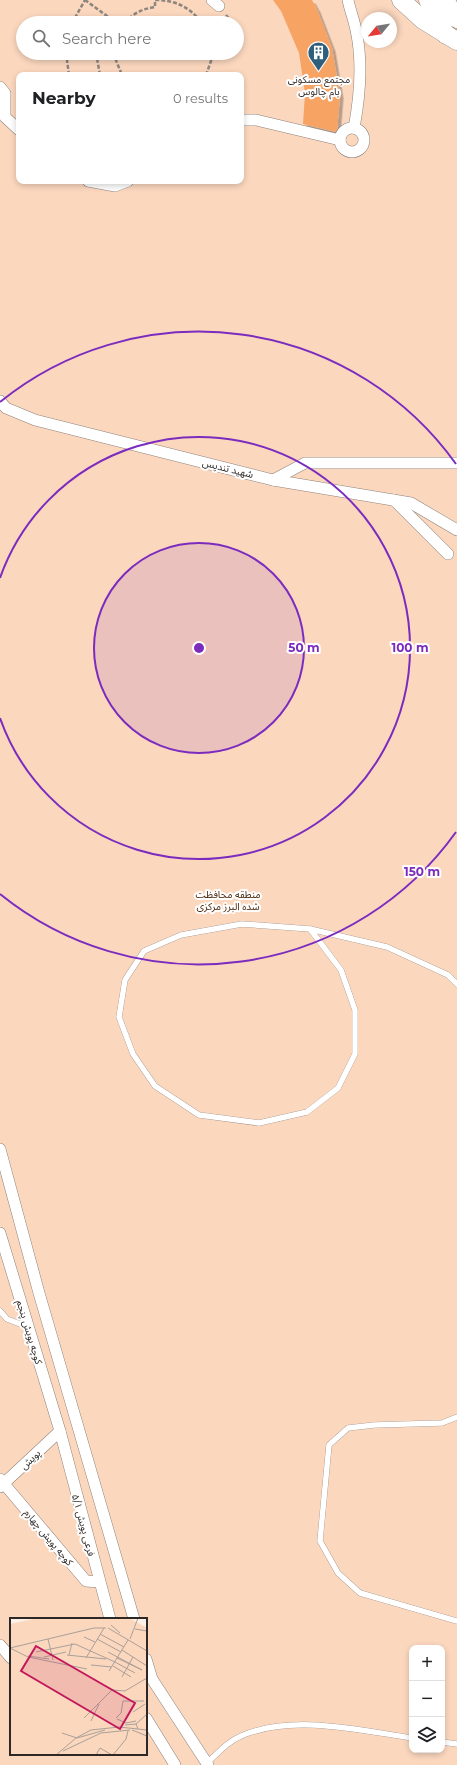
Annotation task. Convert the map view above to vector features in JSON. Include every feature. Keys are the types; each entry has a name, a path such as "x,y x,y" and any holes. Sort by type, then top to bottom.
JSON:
{"highway":[{"path":"401,0 423,20 452,38"},
{"path":"428,0 452,38 457,53"},
{"path":"445,0 457,19"}],"street":[{"path":"348,0 356,29 359,48 358,106 354,128"},
{"path":"0,87 4,93 5,117 16,127"},
{"path":"244,120 256,120 340,140"},
{"path":"354,128 358,129 363,135 364,142 360,149 349,152 343,147 340,140 341,136 346,130 354,128"},
{"path":"104,184 115,186 120,184"},
{"name":"شهید تندیس","path":"0,401 6,408 35,420 273,480 411,503 457,530"},
{"path":"273,480 305,463 457,463"},
{"path":"394,500 448,554"},
{"path":"0,1149 39,1292 134,1618"},
{"name":"کوچه پویش پنجم","path":"0,1233 60,1431"},
{"name":"پویش","path":"1,1483 60,1431"},
{"name":"فرعی پویش ۵/۱","path":"60,1431 110,1618"},
{"name":"کوچه پویش چهارم","path":"1,1483 86,1581 99,1582"},
{"path":"0,1645 10,1657"},
{"path":"147,1662 152,1679 208,1764"},
{"path":"147,1720 175,1765"}],"lane":[{"path":"310,929 341,970 355,1010 355,1054 338,1088 307,1112 259,1123 199,1115 155,1086 133,1054 119,1017 125,980 144,952 181,935 242,924 310,929 387,947 448,975 457,984"},
{"path":"0,1311 7,1319 28,1327"},
{"path":"457,1417 442,1423 374,1425 348,1428 329,1445 320,1541 338,1573 360,1593 457,1621"},
{"path":"208,1764 224,1746 240,1737 256,1731 279,1726 324,1725 409,1738"},
{"path":"445,1742 457,1744"}],"path":[{"path":"76,16 85,0 107,16"},
{"path":"131,16 144,9 155,7 154,0 167,0 183,5 197,16"},
{"path":"67,60 69,72"},
{"path":"97,60 99,72"},
{"path":"116,60 120,72"},
{"path":"207,72 211,60"}],"green space":[{"name":"منطقه محافظت شده البرز مرکزی","path":"0,0 457,0 457,1765 0,1765"}],"building":[{"name":"مجتمع مسکونی بام چالوس","path":"273,0 312,0 317,9 332,48 340,95 337,132 303,124 305,93 299,53 281,11"}],"place":[{"name":"مجتمع مسکونی بام چالوس","path":"319,72"}]}
